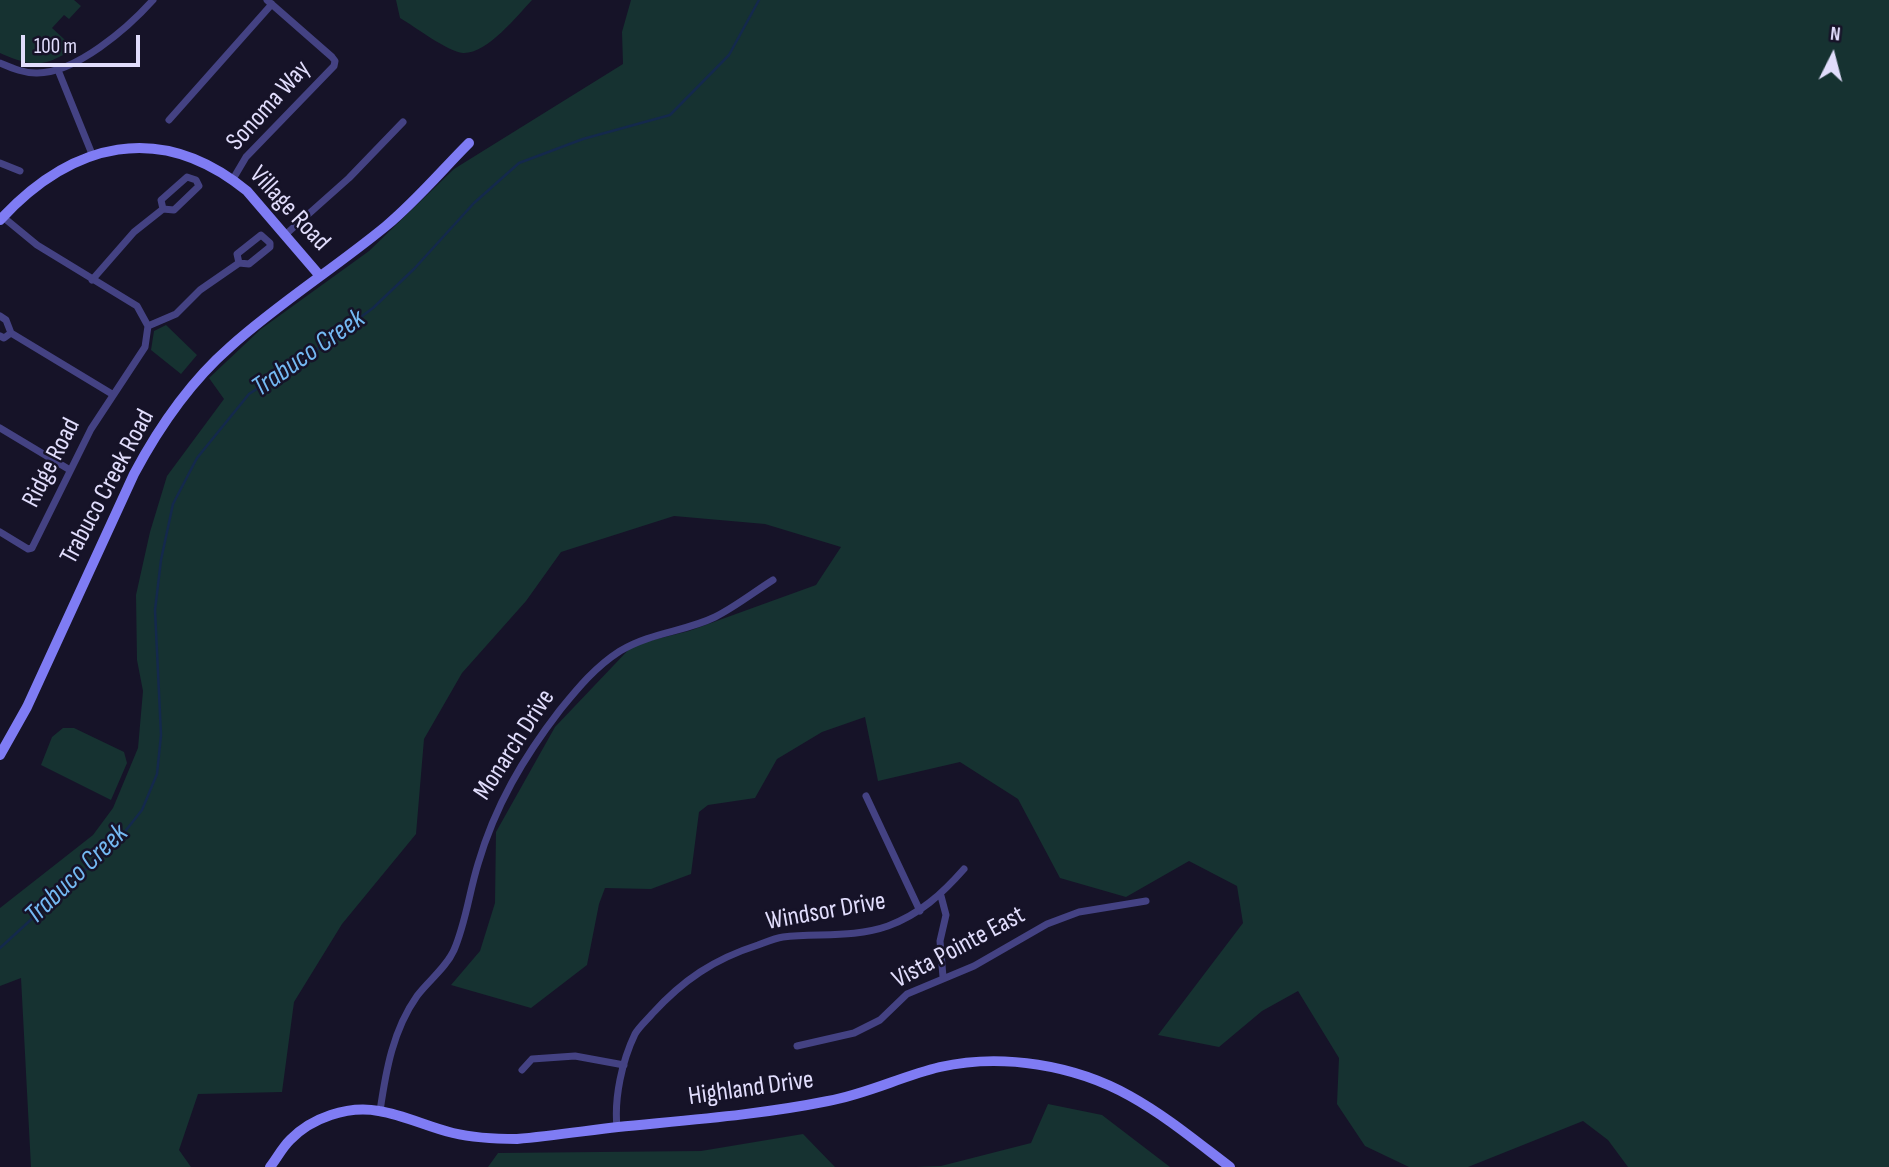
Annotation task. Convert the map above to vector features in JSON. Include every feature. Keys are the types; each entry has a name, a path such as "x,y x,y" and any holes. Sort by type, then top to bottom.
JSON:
{"street":[{"path":"0,63 20,71 38,73 58,70 112,40 153,0"},
{"path":"139,1 146,8"},
{"path":"169,120 269,2"},
{"name":"Sonoma Way","path":"233,179 246,157 334,66 335,61 269,2"},
{"path":"58,70 92,154"},
{"path":"285,235 349,178 403,122"},
{"name":"Trabuco Creek Road","path":"0,755 27,707 112,520 150,444 195,383 229,347 389,223 469,143"},
{"name":"Village Road","path":"2,218 51,174 92,154 129,149 160,149 186,155 233,179 247,191 320,276"},
{"path":"0,163 20,171"},
{"path":"93,280 134,232 163,209 174,210 199,186 196,180 187,177 180,183 161,200 163,209"},
{"path":"2,218 37,245 137,306 148,326 176,314 200,290 239,262 249,264 270,247 270,243 261,235 251,240 237,254 239,262"},
{"path":"0,316 6,320 10,333 112,394"},
{"name":"Ridge Road","path":"0,532 28,549 32,548 91,429 145,347 148,326"},
{"path":"0,336 4,338 10,333"},
{"path":"0,428 70,470"},
{"name":"Monarch Drive","path":"380,1111 390,1054 406,1014 452,954 464,926 477,866 492,821 512,780 537,740 586,678 620,651 651,635 715,617 773,580"},
{"path":"866,796 920,911"},
{"name":"Windsor Drive","path":"617,1127 624,1065 636,1032 693,976 728,954 782,937 839,936 887,926 920,911 941,895 964,869"},
{"path":"941,895 946,915 940,941 943,977"},
{"name":"Vista Pointe East","path":"797,1046 854,1033 880,1020 907,994 974,966 1047,924 1079,912 1146,901"},
{"path":"522,1070 533,1059 575,1056 624,1065"},
{"name":"Highland Drive","path":"271,1167 288,1142 304,1128 324,1118 359,1109 380,1111 453,1133 485,1139 517,1139 764,1112 831,1101 907,1076 974,1061 1033,1064 1078,1075 1130,1096 1174,1124 1230,1167"}],"green space":[{"path":"0,0 74,0 81,6 69,19 64,15 52,28 76,50 50,61 37,63 0,53"},
{"path":"396,0 532,0 491,41 472,52 463,53 440,44 400,18"},
{"path":"631,0 1889,0 1889,1167 1628,1167 1608,1140 1583,1121 1468,1167 1409,1167 1365,1146 1337,1104 1339,1058 1298,991 1262,1011 1219,1047 1158,1035 1243,923 1237,886 1189,861 1126,897 1060,878 1018,799 960,762 878,781 865,717 822,732 777,759 755,798 708,805 699,812 691,874 651,889 605,888 599,904 587,965 531,1008 451,985 480,951 495,903 496,832 555,727 633,645 689,631 816,585 841,547 765,524 674,516 561,552 526,601 462,673 424,739 416,834 342,924 294,1002 282,1092 198,1094 179,1150 191,1167 31,1167 21,978 0,986 0,908 93,835 113,808 138,748 143,691 137,660 136,595 150,532 167,476 224,399 209,378 261,329 369,251 454,169 623,64 622,32"},
{"path":"166,325 197,355 181,374 151,350 154,331"},
{"path":"63,728 74,728 124,752 127,763 111,800 41,765 52,737"},
{"path":"1048,1104 1102,1115 1170,1167 915,1167 941,1166 1031,1143"},
{"path":"803,1134 835,1167 488,1167 498,1153 701,1151"}],"waterway":[{"name":"Trabuco Creek","path":"0,948 119,839 142,810 157,774 161,735 155,610 161,560 173,504 197,458 249,394 373,308 414,269 474,203 519,163 583,139 670,115 729,55 759,0"}]}
